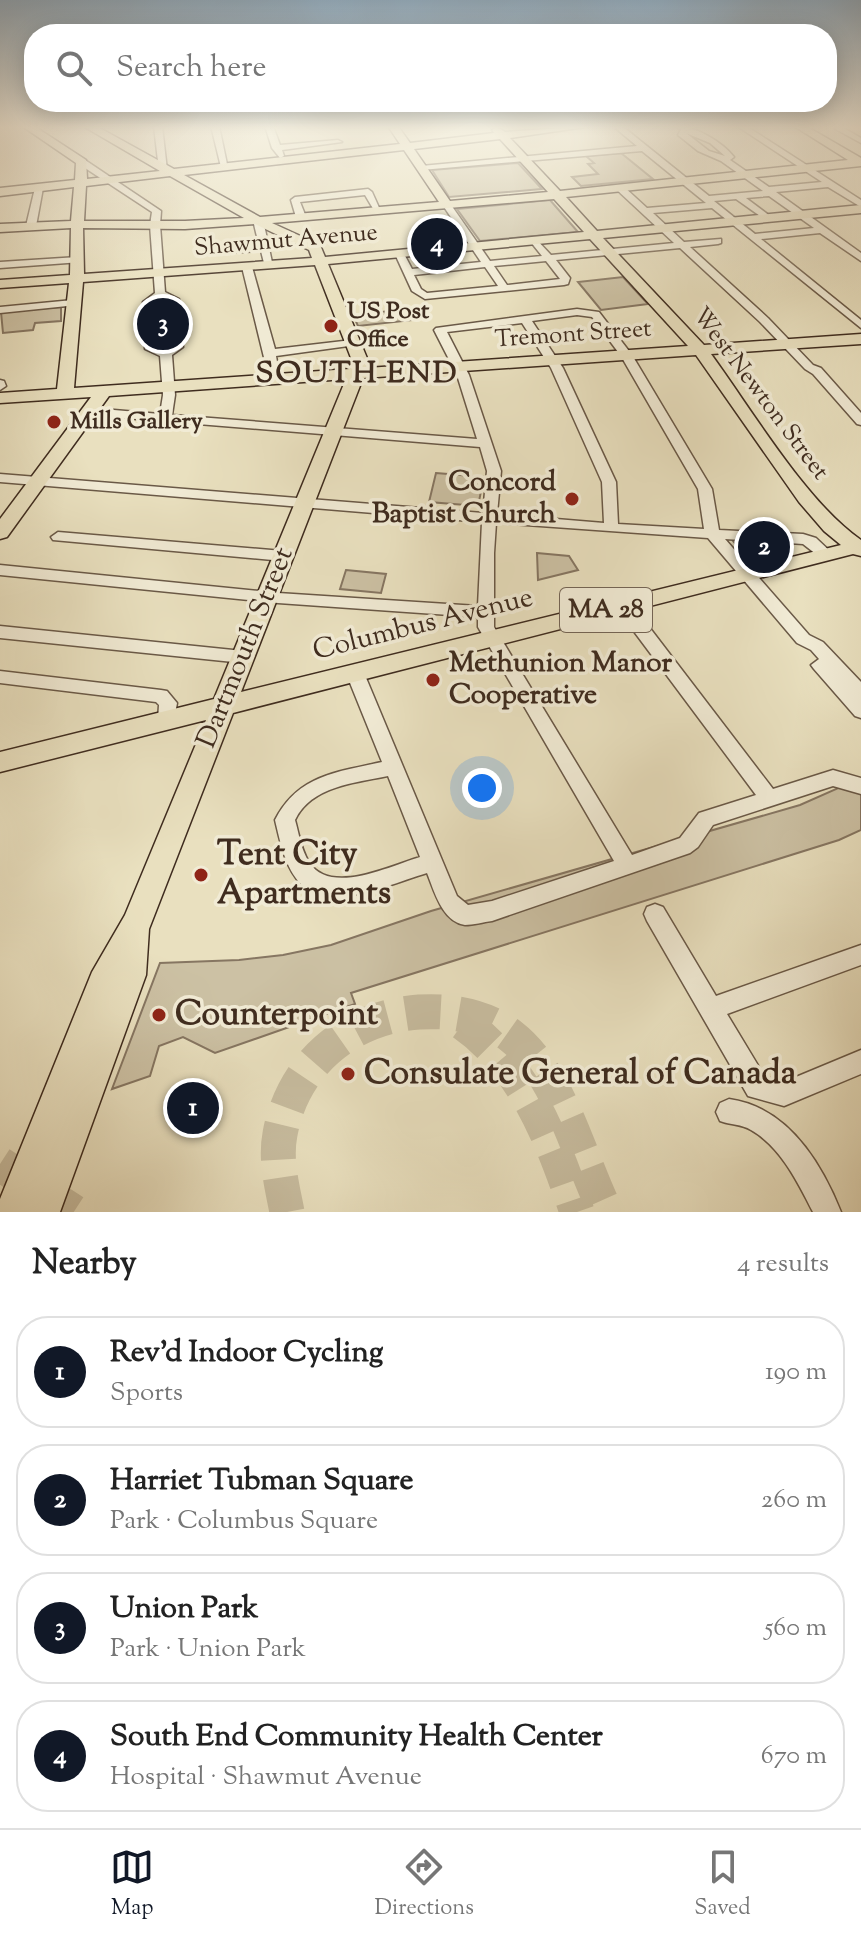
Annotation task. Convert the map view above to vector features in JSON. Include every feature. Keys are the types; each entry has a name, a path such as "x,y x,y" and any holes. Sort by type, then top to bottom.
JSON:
{"main road":[{"path":"65,394 78,260 81,183"},
{"path":"0,192 85,183"},
{"path":"189,183 315,248 361,363 357,374"},
{"path":"431,183 446,204"},
{"name":"West Newton Street","path":"546,183 700,350 806,498 838,533 860,548"},
{"path":"0,228 263,220 670,183"},
{"name":"Shawmut Avenue","path":"0,284 400,254 861,207"},
{"name":"Tremont Street","path":"0,398 861,339"},
{"name":"Dartmouth Street","path":"13,1212 107,972 137,922 357,374"},
{"path":"3,525 91,412 103,391"},
{"name":"Columbus Avenue","path":"0,762 860,548"},
{"name":"Dartmouth Street","path":"42,1212 130,975 137,922"}],"street":[{"path":"111,183 157,211 155,225 160,294"},
{"path":"686,183 861,325"},
{"path":"757,183 861,258"},
{"path":"646,211 829,184 861,207"},
{"path":"31,226 39,188"},
{"path":"620,188 809,367 817,371 861,421"},
{"path":"301,217 295,200 301,198 368,192 378,210"},
{"path":"738,196 767,218"},
{"path":"446,204 505,289"},
{"path":"680,208 698,224"},
{"path":"263,220 264,248 269,265"},
{"path":"753,237 822,230"},
{"path":"400,254 417,291 425,296 564,282 565,278 535,241"},
{"path":"410,272 718,241"},
{"path":"212,252 264,248"},
{"path":"0,265 78,260"},
{"path":"247,267 274,379"},
{"path":"160,294 148,302 151,349 166,354"},
{"path":"160,294 174,299 177,347 166,354"},
{"path":"0,310 73,303"},
{"path":"627,865 486,627 484,612 494,471 460,367 440,330 577,312 595,314 626,355 705,489 712,534 803,639 817,646 861,693"},
{"path":"524,318 553,361 609,482 611,528"},
{"path":"270,353 352,343"},
{"path":"165,419 168,386 166,354"},
{"path":"809,367 807,371 861,435"},
{"path":"91,412 483,443"},
{"path":"0,478 611,528 803,539 811,541 826,555"},
{"path":"58,537 283,556"},
{"path":"0,570 266,596 484,612"},
{"path":"624,606 768,797"},
{"path":"0,632 243,657"},
{"path":"803,639 803,646 861,711"},
{"path":"355,673 450,905 465,915 492,911 688,845 706,819 768,797 833,778 861,786"},
{"path":"0,677 161,696 168,703 167,720"},
{"path":"393,767 306,791 294,804 285,820 301,873 308,879 340,889 432,862"},
{"path":"655,914 755,1084 784,1094 861,1062"},
{"path":"710,1009 861,955"},
{"path":"729,1112 755,1120 786,1142 828,1212"}],"shaded area":[{"path":"440,183 536,183 542,189 449,197"},
{"path":"578,183 616,183 581,186"},
{"path":"550,200 578,232 480,241 457,209"},
{"path":"623,277 648,304 601,310 578,282"},
{"path":"160,298 169,300 173,347 162,351 156,349 152,302"},
{"path":"61,307 61,321 35,323 33,330 3,333 1,312"},
{"path":"408,309 413,320 358,326 353,315"},
{"path":"436,473 484,477 478,506 429,502"},
{"path":"735,538 787,543 791,551 748,558 733,541"},
{"path":"537,553 569,556 578,570 538,580"},
{"path":"346,570 386,574 381,593 340,589"},
{"path":"861,778 861,830 839,840 351,993 355,1004 215,1053 183,1037 159,1046 150,1076 112,1089 160,963 239,960 331,945 431,911 800,805"}],"tunnel":[{"path":"287,1212 281,1183 279,1144 287,1109 298,1086 328,1048 348,1034 370,1023 419,1012 456,1013 490,1024 511,1036 528,1052 543,1072 567,1118 606,1212"},
{"path":"463,1023 504,1061 535,1108 577,1212"},
{"path":"0,1164 74,1212"}],"place":[{"name":"South End Community Health Center","path":"437,244"},
{"name":"Union Park","path":"163,324"},
{"name":"US Post Office","path":"331,326"},
{"name":"Mills Gallery","path":"54,422"},
{"name":"Concord Baptist Church","path":"572,499"},
{"name":"Harriet Tubman Square","path":"764,547"},
{"name":"Methunion Manor Cooperative","path":"433,680"},
{"name":"Tent City Apartments","path":"201,875"},
{"name":"Counterpoint","path":"159,1015"},
{"name":"Consulate General of Canada","path":"348,1074"},
{"name":"Rev'd Indoor Cycling","path":"193,1108"}],"district":[{"name":"SOUTH END","path":"357,374"}]}
